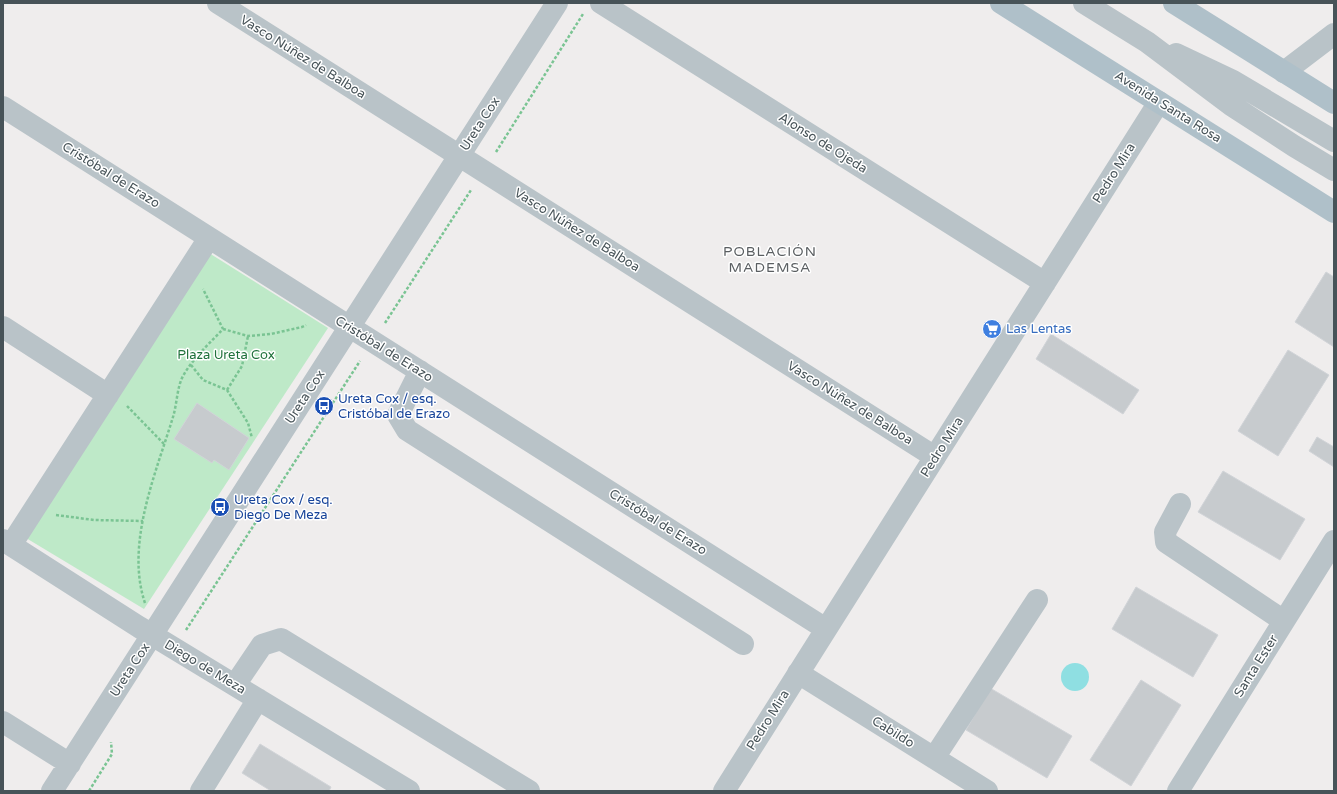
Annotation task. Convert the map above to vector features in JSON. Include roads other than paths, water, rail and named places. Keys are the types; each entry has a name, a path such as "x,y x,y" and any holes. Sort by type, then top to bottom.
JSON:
{"main road":[{"name":"Avenida Santa Rosa","path":"1001,3 1334,212"},
{"path":"1174,3 1334,103"}],"street":[{"name":"Vasco Núñez de Balboa","path":"218,3 935,456"},
{"name":"Ureta Cox","path":"52,791 557,3"},
{"name":"Alonso de Ojeda","path":"601,3 1045,283"},
{"path":"1084,3 1147,42 1231,105 1334,170"},
{"path":"1284,72 1334,34"},
{"path":"1147,42 1191,60 1233,81 1334,141"},
{"name":"Pedro Mira","path":"724,791 1159,102"},
{"name":"Cristóbal de Erazo","path":"3,107 826,629"},
{"path":"7,543 34,509 210,238"},
{"path":"3,327 108,395"},
{"path":"420,371 398,415 407,430 743,644"},
{"path":"1180,504 1165,532 1166,542 1284,621"},
{"name":"Santa Ester","path":"1178,791 1334,541"},
{"name":"Diego de Meza","path":"7,543 152,635 409,791"},
{"path":"934,758 1037,600"},
{"path":"235,685 262,645 281,639 529,791"},
{"name":"Cabildo","path":"798,673 987,791"},
{"path":"201,791 258,699"},
{"path":"3,722 70,764"}],"water":[{"path":"1075,663 1085,667 1089,677 1085,687 1075,691 1065,687 1061,677 1065,667"}],"place":[{"name":"Las Lentas","path":"992,329"},
{"name":"Ureta Cox / esq. Cristóbal de Erazo","path":"324,406"},
{"name":"Ureta Cox / esq. Diego De Meza","path":"220,507"}],"district":[{"name":"POBLACIÓN MADEMSA","path":"770,260"}],"park label":[{"name":"Plaza Ureta Cox","path":"226,355"}]}
